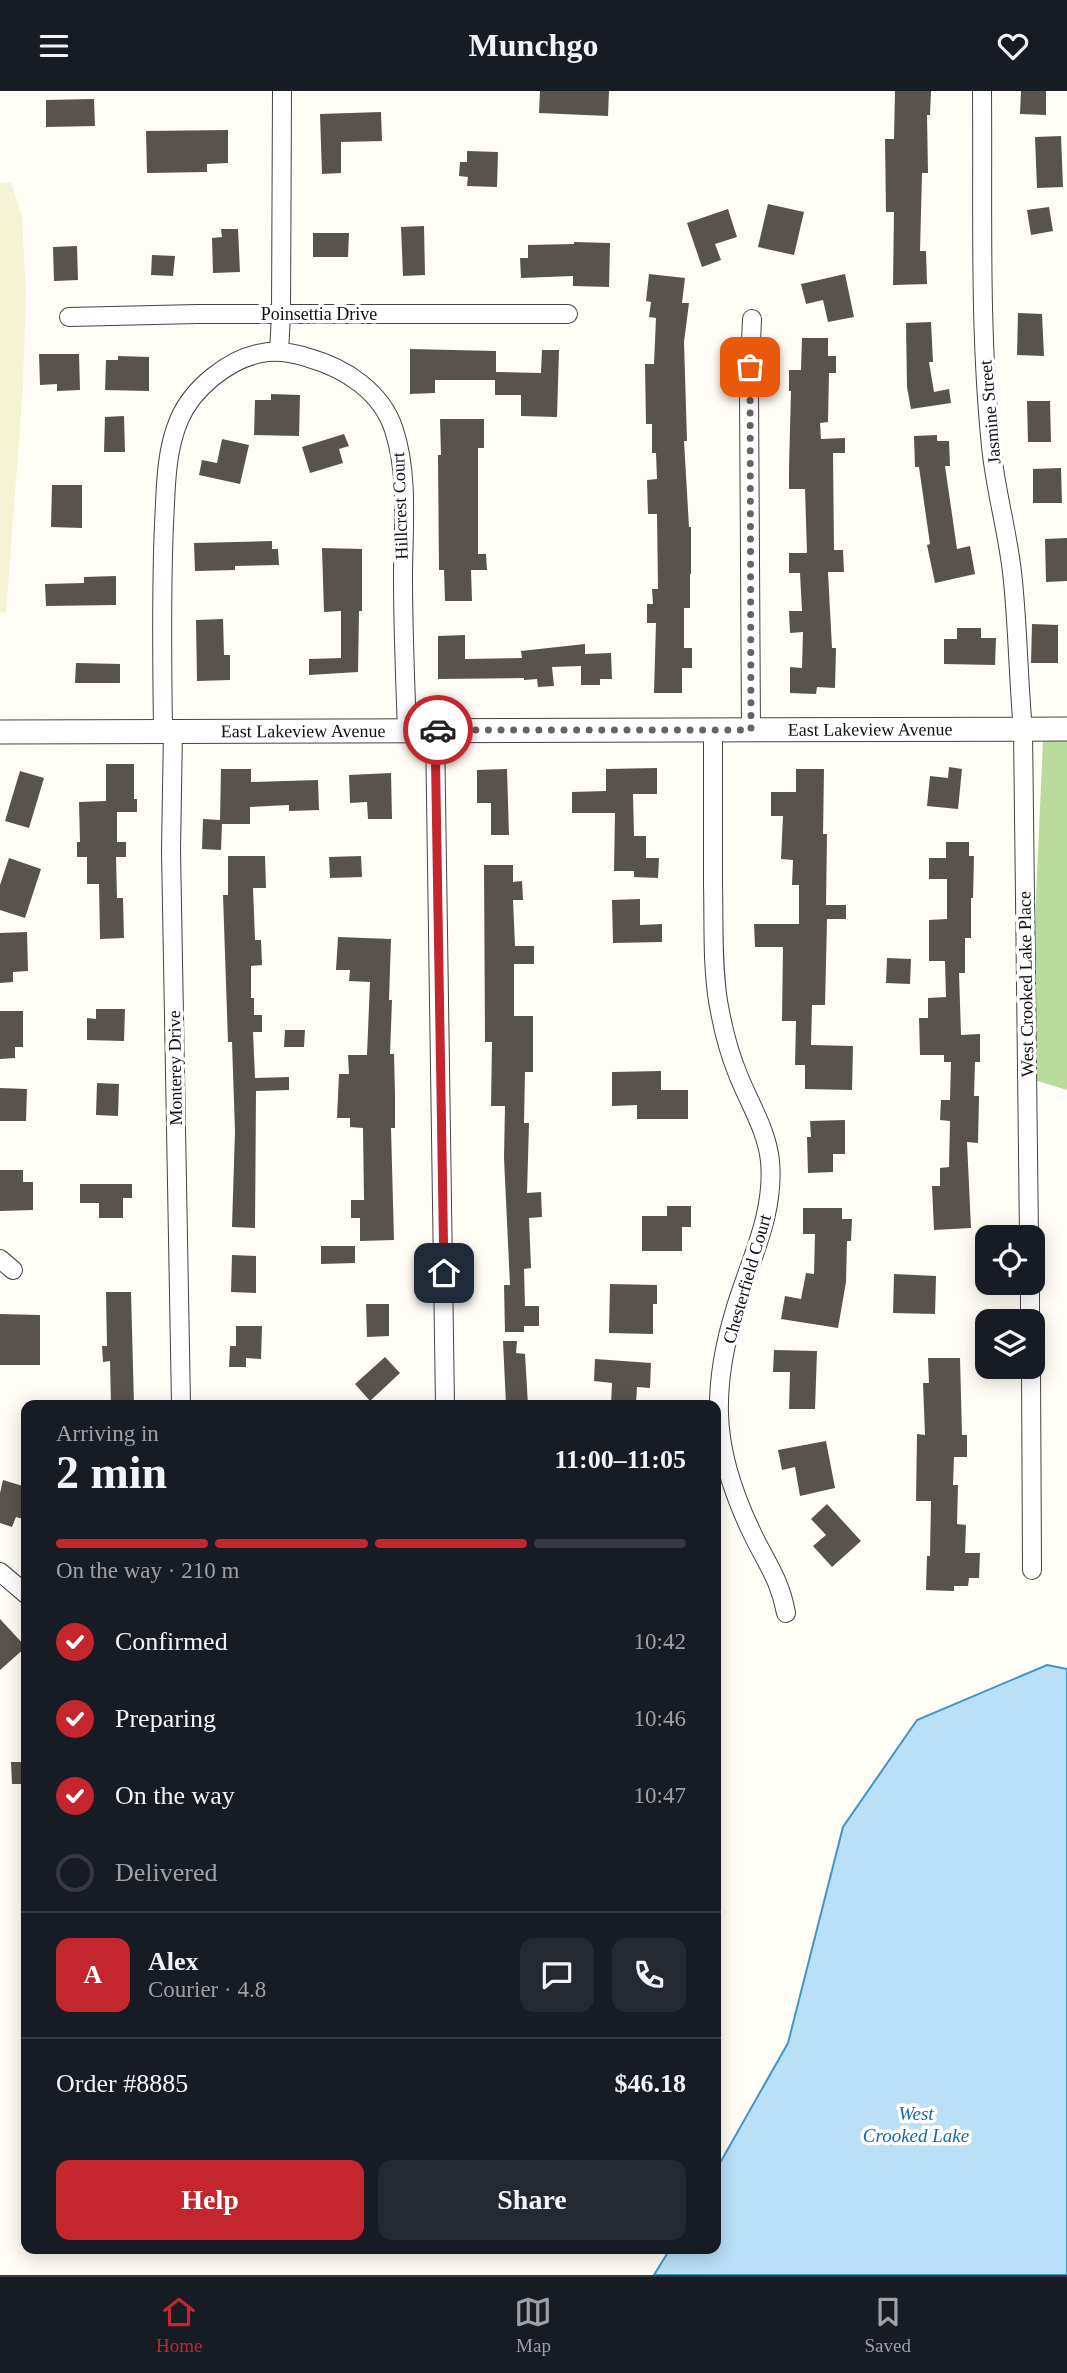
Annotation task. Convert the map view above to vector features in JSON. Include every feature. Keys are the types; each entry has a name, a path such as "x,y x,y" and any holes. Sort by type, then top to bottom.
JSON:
{"street":[{"path":"279,352 282,91"},
{"name":"Jasmine Street","path":"982,91 984,343 996,488 1009,551 1016,604 1018,679 1023,730"},
{"name":"Poinsettia Drive","path":"69,317 197,314 568,314"},
{"path":"751,730 748,390 752,319"},
{"name":"Hillcrest Court","path":"168,730 163,549 170,444 179,419 190,400 204,385 220,372 241,361 261,353 279,352 307,357 332,366 355,379 372,393 385,409 393,428 401,458 403,484 407,730"},
{"name":"East Lakeview Avenue","path":"0,732 1067,729"},
{"name":"Monterey Drive","path":"168,730 181,1400"},
{"path":"435,730 445,1400"},
{"name":"Chesterfield Court","path":"713,730 714,953 718,1001 736,1071 763,1132 770,1157 771,1176 768,1209 760,1239 735,1309 719,1400"},
{"name":"West Crooked Lake Place","path":"1023,730 1029,1225"},
{"path":"1031,1379 1032,1570"},
{"name":"Chesterfield Court","path":"721,1436 735,1494 753,1536 777,1577 786,1613"},
{"path":"0,1572 21,1590"}],"shaded area":[{"path":"0,183 11,183 22,216 26,294 23,387 6,613 0,612"}],"green space":[{"path":"1043,740 1067,740 1067,1090 1028,1078"}],"water":[{"name":"West Crooked Lake","path":"1047,1665 1067,1669 1067,2275 654,2275 667,2254 721,2254 721,2161 788,2043 843,1827 917,1720"}],"building":[{"path":"540,91 609,91 608,116 539,113"},
{"path":"895,91 931,91 930,115 927,115 928,173 922,173 920,251 926,251 927,284 893,285 894,212 886,212 885,139 894,139"},
{"path":"1021,91 1046,91 1046,115 1020,114"},
{"path":"94,99 95,126 46,127 46,100"},
{"path":"381,112 382,141 341,142 341,173 322,174 320,114"},
{"path":"228,130 228,163 207,164 207,172 147,173 146,131"},
{"path":"1061,136 1063,187 1037,188 1035,137"},
{"path":"467,151 498,152 497,187 467,186 468,177 459,176 460,162 467,162"},
{"path":"768,204 804,212 794,255 758,247"},
{"path":"1049,207 1053,231 1031,235 1027,210"},
{"path":"728,209 737,237 715,244 721,260 702,267 687,223"},
{"path":"424,226 425,275 403,276 401,227"},
{"path":"221,229 238,229 240,272 213,273 212,238 222,237"},
{"path":"313,233 349,233 348,257 313,257"},
{"path":"610,243 609,287 573,286 573,276 521,278 520,258 528,258 528,245"},
{"path":"77,246 78,280 54,281 53,247"},
{"path":"152,255 175,256 173,276 151,275"},
{"path":"649,274 685,278 682,303 689,303 684,342 687,441 684,441 691,527 691,574 690,608 684,608 684,648 692,648 692,668 682,668 682,693 654,693 656,623 647,623 647,604 653,604 652,589 658,589 657,514 648,514 647,480 657,479 656,453 652,453 652,424 646,424 645,364 654,364 656,318 649,317 651,302 646,301"},
{"path":"845,274 854,317 828,322 823,300 806,304 801,284"},
{"path":"1018,313 1042,314 1044,356 1017,355"},
{"path":"931,322 933,362 929,362 934,392 949,389 951,403 911,409 907,387 906,323"},
{"path":"802,338 828,338 828,356 836,356 836,373 829,373 828,422 820,423 821,439 845,438 845,453 833,453 834,550 843,550 844,572 828,572 832,648 836,648 835,688 817,687 816,694 790,693 790,667 802,668 803,632 790,633 789,611 802,611 800,573 789,573 789,553 807,553 805,489 789,489 789,370 801,370"},
{"path":"410,349 496,351 496,372 541,373 542,350 559,350 557,417 521,416 521,395 495,395 495,380 435,380 435,393 410,394"},
{"path":"39,354 79,354 80,390 57,391 57,384 40,385"},
{"path":"118,356 149,357 149,391 105,390 106,360 118,360"},
{"path":"271,394 300,395 299,436 254,435 255,400 271,400"},
{"path":"1027,401 1050,401 1051,442 1028,442"},
{"path":"124,416 125,452 104,452 105,417"},
{"path":"440,419 484,419 484,448 478,448 478,554 486,554 487,570 471,570 472,601 445,601 444,570 439,570"},
{"path":"344,434 349,446 339,449 343,463 310,473 302,447"},
{"path":"937,435 937,441 949,441 950,466 945,466 957,549 970,546 975,574 935,583 927,545 930,544 919,467 915,467 914,436"},
{"path":"222,439 249,445 240,484 199,475 202,460 217,463"},
{"path":"1061,468 1062,503 1033,503 1033,469"},
{"path":"52,485 82,485 82,528 51,527"},
{"path":"1067,538 1067,581 1046,582 1045,539"},
{"path":"272,541 272,549 278,549 279,565 235,566 235,570 195,571 194,543"},
{"path":"322,548 362,549 358,672 309,675 309,659 341,658 341,611 324,612"},
{"path":"116,576 116,605 46,606 45,584 84,583 84,577"},
{"path":"223,619 224,655 230,655 230,680 197,681 196,620"},
{"path":"1032,624 1058,625 1058,663 1031,663"},
{"path":"957,628 981,628 981,638 996,638 995,665 944,664 944,639 957,639"},
{"path":"465,635 465,659 522,658 521,651 585,644 585,654 611,653 612,679 600,679 600,685 581,685 581,666 552,667 554,686 538,687 537,679 524,678 438,679 438,636"},
{"path":"76,663 120,664 120,683 75,683"},
{"path":"106,764 134,764 134,799 137,799 137,812 117,812 117,842 126,842 126,857 116,857 117,898 123,898 124,938 100,939 99,884 87,884 87,857 77,857 77,842 80,842 79,802 106,801"},
{"path":"949,767 962,769 958,809 927,806 930,776 948,778"},
{"path":"657,768 657,794 633,794 634,836 646,836 646,858 659,858 658,878 634,877 634,871 614,871 615,813 572,813 572,792 606,791 606,769"},
{"path":"221,769 251,769 251,782 318,780 319,810 289,811 289,805 250,807 250,824 222,824 221,850 202,849 203,819 220,820"},
{"path":"507,769 509,835 491,835 491,803 477,803 477,770"},
{"path":"796,769 824,769 826,905 846,905 846,919 827,919 825,1005 812,1005 811,1045 853,1046 852,1090 805,1089 805,1065 795,1065 796,1021 782,1021 783,947 755,947 754,924 799,924 799,885 792,885 793,860 781,859 783,816 771,816 771,792 796,792"},
{"path":"20,771 44,778 29,828 5,821"},
{"path":"391,773 392,819 368,819 367,802 350,803 349,775"},
{"path":"946,842 969,842 969,856 974,856 971,938 965,938 965,973 959,973 961,1035 980,1034 980,1062 975,1062 974,1096 979,1096 978,1143 967,1142 971,1228 934,1230 932,1186 940,1186 940,1168 949,1167 950,1121 940,1120 941,1100 950,1100 951,1062 944,1062 944,1055 920,1055 919,1018 928,1018 928,998 946,997 945,961 929,961 929,920 947,919 947,879 929,879 929,858 946,858"},
{"path":"228,856 265,856 266,888 253,888 255,940 261,940 262,965 251,966 254,1015 262,1015 262,1032 253,1032 255,1078 289,1077 289,1090 256,1091 255,1228 232,1227 235,1131 232,1042 228,1042 223,895 228,895"},
{"path":"361,856 362,877 330,878 329,857"},
{"path":"9,858 41,869 25,918 0,910 0,885"},
{"path":"484,865 513,865 513,882 522,881 523,900 513,900 515,946 534,946 534,964 514,964 514,1016 533,1016 533,1072 525,1072 524,1123 529,1123 527,1193 541,1192 542,1217 529,1218 531,1268 524,1269 525,1306 539,1306 539,1326 524,1326 524,1332 505,1332 504,1285 510,1285 504,1158 505,1106 491,1106 492,1042 485,1042"},
{"path":"640,899 640,925 662,924 662,942 613,943 612,900"},
{"path":"27,932 28,971 13,972 13,982 0,983 0,933"},
{"path":"338,937 391,939 389,1000 392,1000 390,1054 394,1054 395,1095 395,1128 391,1128 394,1240 360,1241 360,1218 351,1218 351,1200 364,1200 363,1128 350,1127 350,1118 337,1118 339,1074 349,1074 348,1055 367,1055 370,982 349,981 350,970 336,970"},
{"path":"887,958 911,959 910,984 886,983"},
{"path":"96,1009 125,1009 124,1041 87,1040 87,1018 96,1019"},
{"path":"0,1011 23,1011 23,1047 15,1047 15,1058 0,1059"},
{"path":"285,1030 305,1030 304,1047 284,1047"},
{"path":"661,1071 661,1090 688,1090 688,1119 637,1119 637,1105 612,1106 612,1072"},
{"path":"97,1083 119,1084 118,1116 96,1115"},
{"path":"0,1088 27,1089 26,1121 0,1121"},
{"path":"845,1120 845,1154 833,1154 833,1172 808,1173 807,1137 811,1137 810,1121"},
{"path":"0,1170 23,1170 23,1182 33,1182 33,1210 0,1211"},
{"path":"80,1184 132,1184 132,1198 123,1198 123,1218 99,1218 99,1203 80,1203"},
{"path":"667,1206 691,1206 691,1227 682,1227 682,1251 642,1251 642,1216 667,1216"},
{"path":"803,1208 842,1208 842,1219 852,1219 851,1241 847,1241 846,1282 838,1328 781,1319 785,1296 801,1299 806,1273 814,1274 815,1234 803,1234"},
{"path":"321,1246 355,1246 355,1263 321,1264"},
{"path":"232,1255 256,1256 256,1293 231,1292"},
{"path":"894,1274 936,1276 935,1314 893,1313"},
{"path":"610,1284 657,1285 657,1304 653,1304 653,1334 609,1333"},
{"path":"106,1292 131,1292 134,1400 111,1400 110,1361 103,1362 102,1346 107,1346"},
{"path":"366,1304 389,1304 389,1336 367,1337"},
{"path":"0,1314 40,1315 40,1365 0,1365"},
{"path":"236,1326 262,1326 261,1359 246,1358 246,1367 229,1367 230,1346 236,1346"},
{"path":"503,1341 517,1341 516,1353 525,1354 528,1400 506,1400"},
{"path":"774,1350 817,1351 815,1409 789,1409 790,1372 773,1372"},
{"path":"385,1357 400,1373 371,1400 355,1384"},
{"path":"928,1358 960,1358 962,1435 967,1435 967,1457 954,1457 953,1485 958,1485 957,1524 966,1525 965,1553 980,1553 979,1578 969,1578 968,1586 954,1586 954,1591 926,1590 931,1501 916,1501 917,1434 925,1435 923,1383 929,1383"},
{"path":"595,1359 651,1363 650,1388 637,1387 636,1400 611,1400 612,1383 594,1381"},
{"path":"826,1441 835,1488 800,1496 795,1467 782,1470 778,1450"},
{"path":"3,1480 21,1485 21,1518 16,1517 12,1527 0,1523"},
{"path":"827,1504 861,1541 832,1567 813,1546 826,1535 811,1519"},
{"path":"0,1619 21,1642 21,1651 0,1670"},
{"path":"11,1762 21,1762 21,1784 12,1784"}],"way so far":[{"path":"438,730 751,730 750,367"}],"route":[{"path":"438,730 435,730 444,1273"}]}
